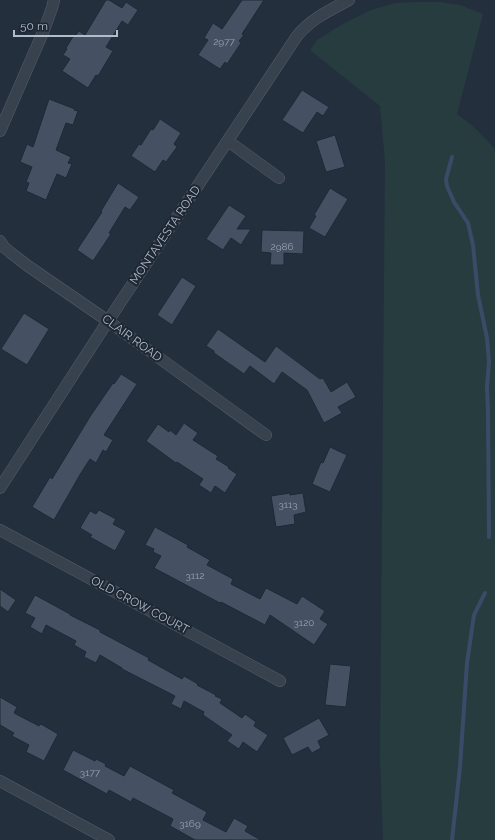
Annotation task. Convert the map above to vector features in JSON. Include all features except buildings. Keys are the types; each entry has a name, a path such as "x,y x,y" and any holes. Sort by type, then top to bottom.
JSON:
{"street":[{"path":"0,131 44,30 54,0"},
{"name":"MONTAVESTA ROAD","path":"0,488 108,321 297,36 304,28 326,12 349,0"},
{"path":"228,141 279,178"},
{"name":"CLAIR ROAD","path":"0,241 4,247 28,266 108,321 266,435"},
{"name":"OLD CROW COURT","path":"0,530 280,681"},
{"path":"0,781 109,840"}],"green space":[{"path":"441,2 460,5 483,14 457,114 473,126 495,149 495,840 383,840 380,757 385,161 380,106 310,50 317,40 343,24 371,10 395,3"}],"waterway":[{"path":"452,157 446,179 447,186 454,202 468,223 473,245 478,295 487,338 489,362 487,387 489,537"},
{"path":"452,840 460,767 467,663 474,615 485,593"}]}
